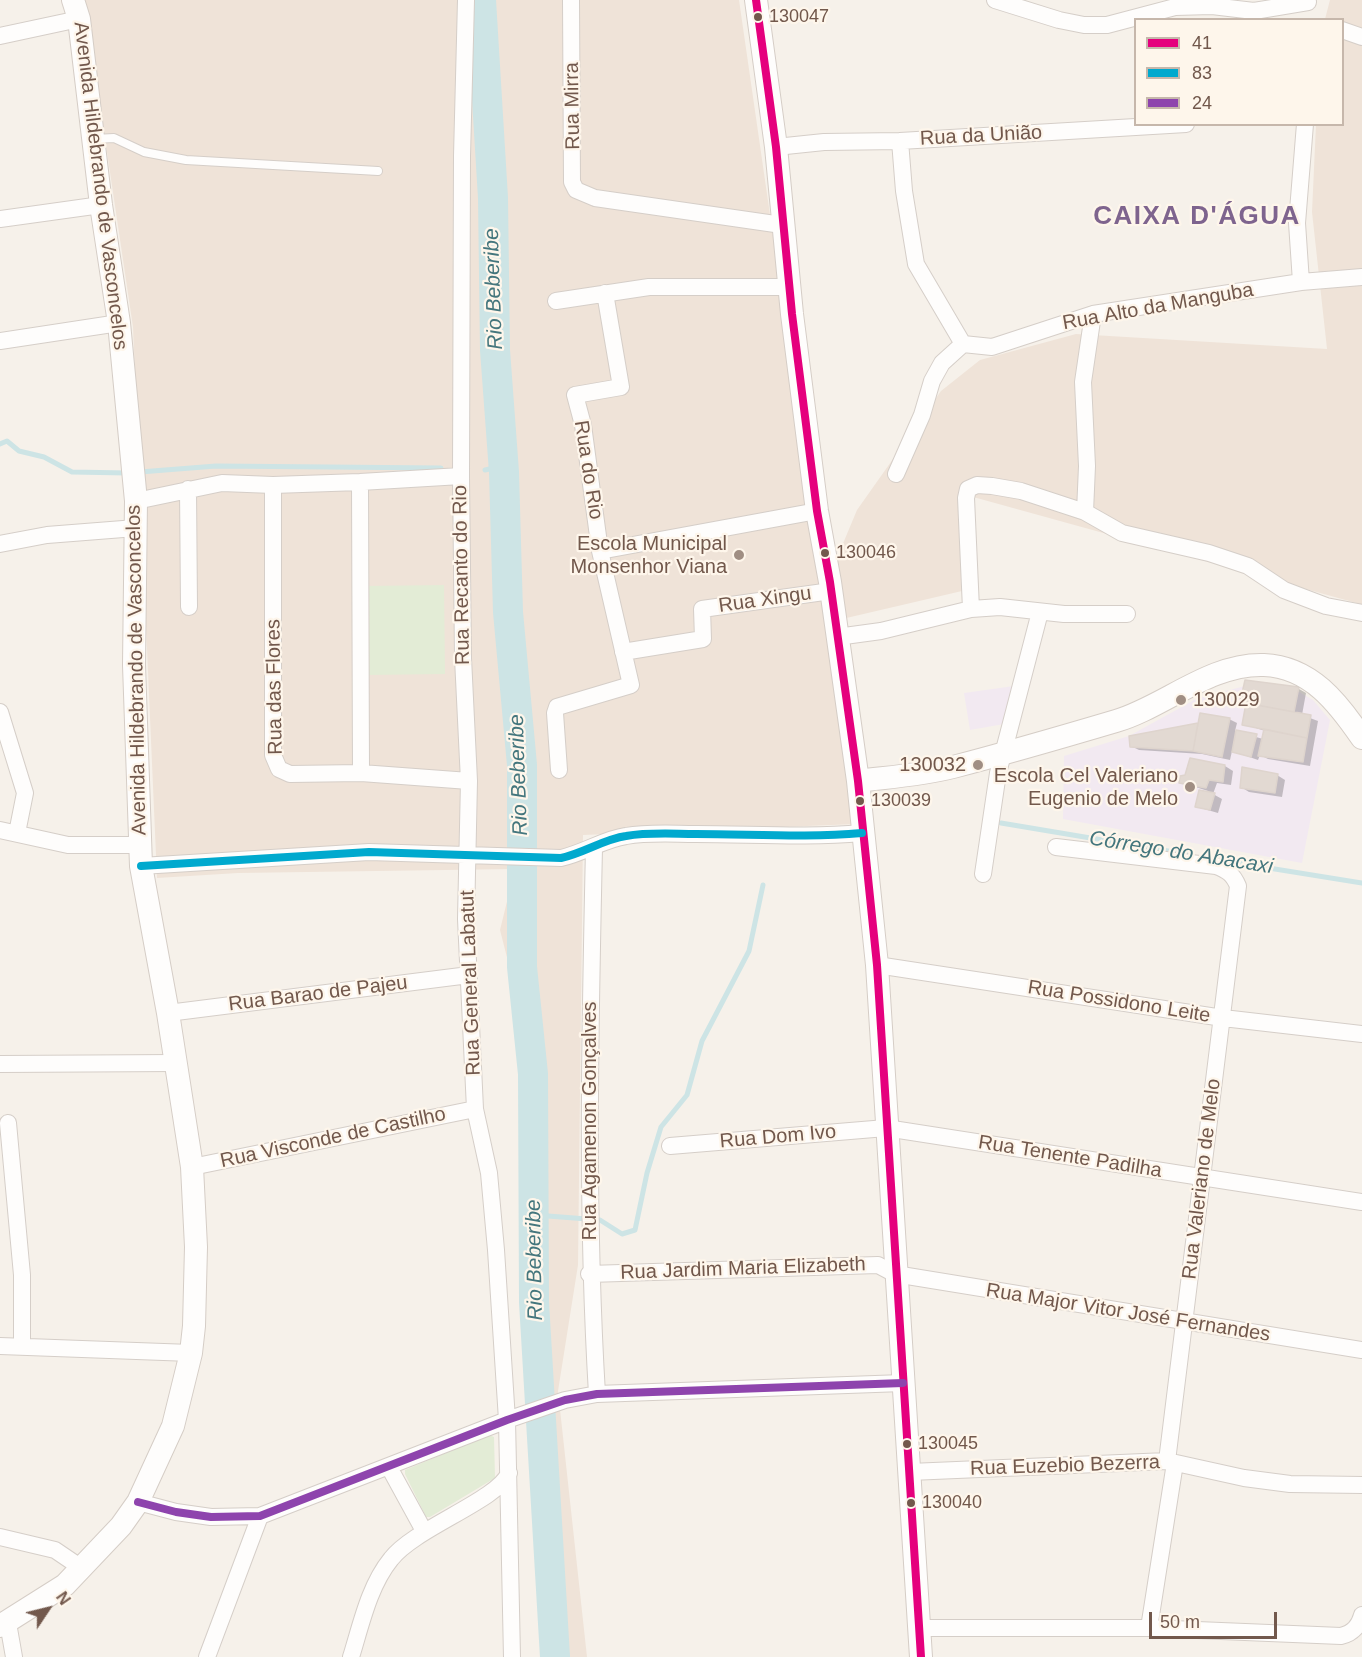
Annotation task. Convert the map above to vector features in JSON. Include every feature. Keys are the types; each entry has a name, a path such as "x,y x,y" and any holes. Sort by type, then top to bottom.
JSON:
{"street":[{"path":"460,476 462,167 466,0"},
{"name":"Rua Mirra","path":"571,0 572,182 579,193 595,198 783,225"},
{"path":"756,0 776,147 789,287 817,511 831,591 858,782 877,965 921,1657"},
{"path":"996,0 1059,20 1083,25 1107,25 1175,7 1212,6 1254,10 1308,1 1308,18"},
{"path":"0,36 76,9"},
{"name":"Avenida Hildebrando de Vasconcelos","path":"4,1625 65,1585 83,1569 121,1526 138,1502 159,1461 172,1426 191,1353 196,1247 192,1167 140,856 134,665 135,492 119,323 76,9"},
{"path":"1344,31 1362,37"},
{"name":"Rua da União","path":"776,147 824,142 900,141 1152,126"},
{"path":"1301,282 1297,223 1305,126"},
{"path":"896,474 922,415 932,381 942,363 963,344 916,264 905,202 900,141"},
{"path":"0,219 101,204"},
{"name":"Rua Alto da Manguba","path":"963,344 992,346 1093,314 1301,282 1362,277"},
{"path":"556,301 649,288 789,287"},
{"name":"Rua do Rio","path":"559,770 555,713 557,708 631,685 600,551 583,425 575,395 621,387 605,293"},
{"path":"1085,512 1087,466 1083,382 1093,314"},
{"path":"0,342 119,323"},
{"name":"Rua Recanto do Rio","path":"135,492 188,489 222,483 273,485 360,483 460,476 463,658 469,781 468,856"},
{"path":"360,483 362,773"},
{"name":"Rua das Flores","path":"273,485 275,762 279,769 290,774 362,773 469,781"},
{"path":"971,609 966,498 968,489 977,485 1021,491 1085,512 1122,533 1209,553 1248,566 1291,593 1335,609 1362,612"},
{"path":"188,489 189,607"},
{"path":"600,551 817,511"},
{"path":"0,544 47,535 136,528"},
{"name":"Rua Xingu","path":"623,652 703,639 702,609 831,591"},
{"path":"837,637 881,631 971,609 1000,607 1040,612 1127,615"},
{"path":"983,874 995,785 1040,612"},
{"path":"858,782 953,767 1118,721 1207,678 1263,665 1290,670 1316,683 1331,696 1362,738"},
{"path":"0,712 25,792 8,831 68,845 140,856 369,852 561,858 594,848 613,839 634,835 862,833"},
{"name":"Rua Valeriano de Melo","path":"1056,847 1216,866 1226,869 1234,876 1238,886 1201,1177 1171,1462 1149,1628"},
{"name":"Rua Agamenon Gonçalves","path":"594,848 589,1230 597,1394"},
{"name":"Rua General Labatut","path":"468,856 466,919 475,1109 489,1173 507,1420 512,1657"},
{"name":"Rua Possidono Leite","path":"877,965 1223,1018 1362,1034"},
{"name":"Rua Barao de Pajeu","path":"168,1013 469,975"},
{"path":"0,1064 176,1063"},
{"name":"Rua Visconde de Castilho","path":"192,1167 475,1109"},
{"path":"8,1123 22,1275 22,1346"},
{"name":"Rua Dom Ivo","path":"670,1146 886,1128"},
{"name":"Rua Tenente Padilha","path":"886,1128 1362,1202"},
{"name":"Rua Jardim Maria Elizabeth","path":"590,1274 878,1265 895,1274"},
{"name":"Rua Major Vitor José Fernandes","path":"895,1274 1362,1350"},
{"path":"0,1346 191,1353"},
{"path":"138,1502 176,1512 211,1517 260,1516 507,1420 565,1400 597,1394 903,1383"},
{"name":"Rua Euzebio Bezerra","path":"910,1472 1171,1462 1244,1478 1290,1484 1362,1485"},
{"path":"389,1467 424,1531"},
{"path":"351,1657 362,1622 382,1574 391,1559 424,1531 500,1487 509,1473"},
{"path":"207,1657 260,1516"},
{"path":"0,1537 55,1550 83,1569"},
{"path":"920,1628 1149,1628 1341,1636 1348,1635 1357,1626 1362,1615"},
{"path":"4,1625 14,1657"}],"lane":[{"path":"93,139 114,138 144,152 186,160 378,171"}],"shaded area":[{"path":"80,0 739,0 824,589 857,510 941,391 980,360 1076,334 1327,349 1312,212 1316,126 1344,126 1344,18 1325,18 1330,0 1362,0 1362,607 1360,604 966,495 962,591 825,623 856,824 583,835 578,1265 558,1391 587,1657 547,1657 524,1319 539,1182 536,1071 500,930 515,869 238,873 157,878 133,327 89,31"},
{"name":"Escola Cel Valeriano Eugenio de Melo","path":"1261,682 1296,690 1313,700 1330,720 1302,863 1063,819 1064,756 1129,736 1198,698"},
{"path":"1014,686 1004,724 970,730 964,693"}],"green space":[{"path":"444,585 445,674 367,675 366,586"},
{"path":"489,1435 494,1437 495,1478 430,1517 426,1517 405,1470"}],"building":[{"path":"1245,680 1299,687 1294,712 1240,702"},
{"path":"1246,703 1311,715 1307,738 1242,725"},
{"path":"1200,713 1230,718 1222,757 1193,751"},
{"path":"1198,723 1193,751 1130,747 1129,736"},
{"path":"1264,729 1307,738 1303,762 1258,756"},
{"path":"1236,730 1257,734 1251,757 1232,752"},
{"path":"1190,758 1225,765 1223,782 1209,780 1206,788 1179,783 1180,776 1185,775"},
{"path":"1242,767 1278,774 1275,793 1240,788"},
{"path":"1199,790 1215,793 1210,810 1195,807"}],"waterway":[{"name":"Rio Beberibe","path":"481,0 493,198 495,350 504,472 508,612 522,765 522,967 533,1074 534,1302 555,1657"},
{"path":"0,444 7,441 19,451 44,457 72,472 127,473"},
{"path":"140,472 216,466 441,468"},
{"path":"485,470 503,466"},
{"name":"Córrego do Abacaxi","path":"1001,823 1186,854"},
{"name":"Córrego do Abacaxi","path":"1219,860 1362,883"},
{"name":"Córrego do Abacaxi","path":"535,1215 600,1220 622,1234 635,1230 647,1173 661,1127 687,1095 702,1041 749,951 763,885"}],"transit line":[{"name":"41","path":"756,0 776,147 792,314 817,511 830,582 858,781 877,965 921,1657"},
{"name":"83","path":"141,866 369,852 561,858 618,838 643,834 800,836 862,833"},
{"name":"24","path":"138,1502 176,1512 211,1517 260,1516 507,1420 565,1400 597,1394 903,1383"}],"place":[{"name":"130047","path":"758,17"},
{"name":"130046","path":"825,553"},
{"name":"Escola Municipal Monsenhor Viana","path":"739,555"},
{"name":"130029","path":"1181,700"},
{"name":"130032","path":"978,765"},
{"name":"Escola Cel Valeriano Eugenio de Melo","path":"1190,787"},
{"name":"130039","path":"860,801"},
{"name":"130045","path":"907,1444"},
{"name":"130040","path":"911,1503"}],"district":[{"name":"CAIXA D'ÁGUA","path":"1197,217"}]}
